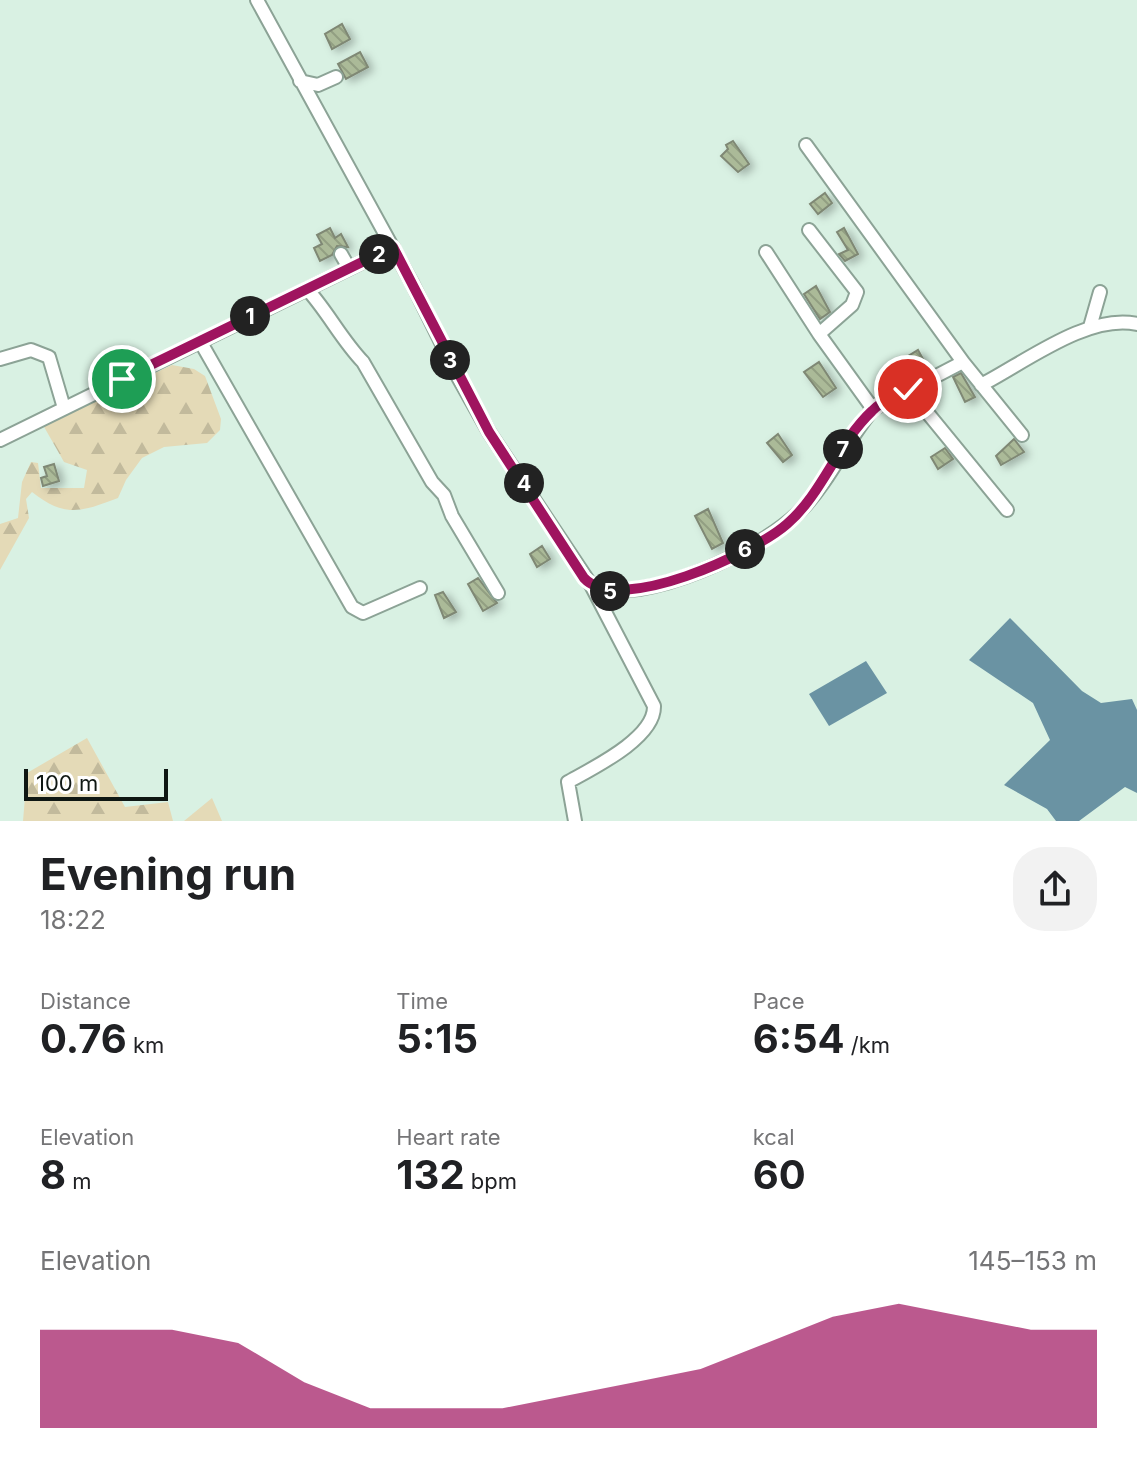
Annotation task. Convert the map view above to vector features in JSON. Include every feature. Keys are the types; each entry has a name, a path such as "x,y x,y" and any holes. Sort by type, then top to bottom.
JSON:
{"street":[{"path":"257,0 393,247 489,432 591,585 654,706 654,714 644,730 594,770 568,782 575,821"},
{"path":"300,81 318,85 336,77"},
{"path":"806,145 963,362 986,379 1022,435"},
{"path":"809,230 857,292 852,305 819,334"},
{"path":"0,440 393,247"},
{"path":"766,252 873,409"},
{"path":"341,254 349,268"},
{"path":"307,289 323,306 347,347 363,362 432,482 444,495 452,516 498,593"},
{"path":"1090,327 1100,292"},
{"path":"986,379 1090,327 1119,321 1137,324"},
{"path":"200,341 352,607 363,613 420,588"},
{"path":"0,359 31,350 49,357 64,408"},
{"path":"591,585 616,592 662,585 774,534 805,507 873,409 963,362"},
{"path":"908,389 1007,510"}],"green space":[{"path":"172,365 194,369 205,376 221,419 220,430 207,443 164,447 142,458 126,480 118,498 94,507 64,509 32,492 26,499 29,518 0,570 0,524 18,518 22,482 31,462 38,463 41,488 84,488 87,470 64,462 43,425"},
{"path":"87,738 125,807 168,802 173,821 23,821 27,773"},
{"path":"212,798 222,821 184,821"}],"water":[{"path":"1010,618 1082,691 1101,703 1132,699 1137,710 1137,793 1125,787 1079,821 1056,821 1047,809 1004,785 1050,740 1033,703 969,660"},
{"path":"866,661 887,693 829,726 809,694"}],"building":[{"path":"342,24 350,39 332,49 325,34"},
{"path":"360,52 368,67 346,79 338,64"},
{"path":"733,141 749,164 738,172 721,156 728,149 726,145"},
{"path":"825,193 832,203 818,214 810,204"},
{"path":"330,228 335,238 341,234 348,247 337,246 332,255 320,261 314,248 322,244 317,235"},
{"path":"844,228 858,254 845,261 839,254 848,250 837,232"},
{"path":"816,286 830,312 820,319 804,294"},
{"path":"918,350 923,359 907,371 900,361"},
{"path":"819,362 836,388 823,397 804,372"},
{"path":"961,373 975,397 965,402 953,377"},
{"path":"778,434 792,455 783,462 767,443"},
{"path":"1014,439 1024,452 1001,465 996,456"},
{"path":"945,448 953,459 938,469 931,457"},
{"path":"54,464 59,481 43,486 41,478 47,476 44,467"},
{"path":"708,509 723,543 712,549 695,516"},
{"path":"542,546 550,559 537,567 530,554"},
{"path":"478,578 497,603 483,611 468,584"},
{"path":"443,592 456,612 444,618 435,595"}],"route":[{"path":"122,379 393,247 489,432 551,522 584,578 601,590 616,592 662,585 774,534 805,507 873,409 908,389"}]}
